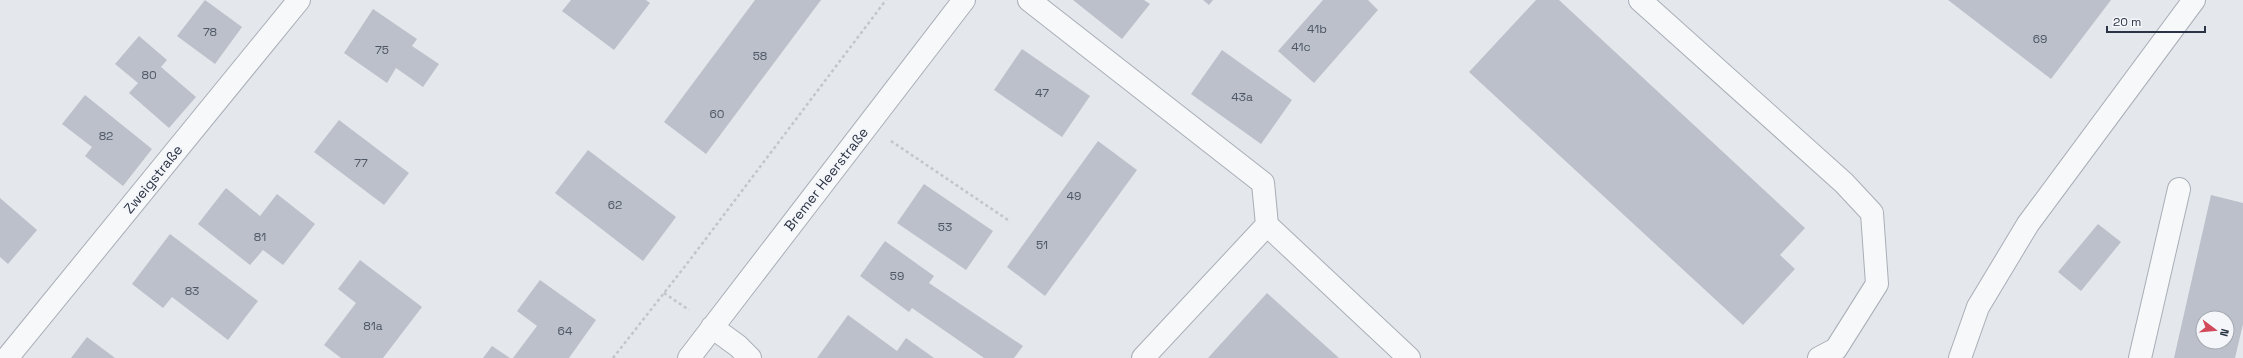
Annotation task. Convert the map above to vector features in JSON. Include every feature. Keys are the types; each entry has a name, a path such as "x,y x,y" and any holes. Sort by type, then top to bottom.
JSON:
{"street":[{"name":"Zweigstraße","path":"7,358 299,0"},
{"name":"Bremer Heerstraße","path":"689,358 964,0"},
{"path":"1029,0 1263,183 1267,225 1409,358"},
{"path":"1640,0 1844,183 1872,214 1877,284 1836,349 1820,358"},
{"path":"1960,358 1978,307 2028,224 2194,0"},
{"path":"2140,358 2179,188"},
{"path":"1143,358 1267,225"},
{"path":"712,327 738,346 750,358"}],"path":[{"path":"613,358 686,265 886,0"},
{"path":"868,125 1008,220"}],"building":[{"path":"205,0 242,27 215,64 177,36"},
{"path":"571,0 646,0 650,3 614,50 562,11"},
{"path":"755,0 821,0 706,154 664,122"},
{"path":"1073,0 1144,0 1150,4 1122,39"},
{"path":"1203,0 1213,0 1209,5"},
{"path":"1323,0 1368,0 1378,10 1314,83 1278,51"},
{"path":"1536,0 1559,0 1805,228 1780,255 1795,269 1743,325 1469,72"},
{"path":"1948,0 2111,0 2051,79"},
{"path":"373,9 417,39 412,46 439,64 423,87 396,68 387,83 344,53"},
{"path":"139,36 167,60 161,67 196,97 169,128 129,93 138,83 115,64"},
{"path":"1022,49 1090,96 1062,137 994,90"},
{"path":"1222,50 1292,100 1261,144 1191,94"},
{"path":"85,95 152,149 123,186 85,156 92,147 62,124"},
{"path":"339,120 409,173 384,205 314,152"},
{"path":"1098,141 1137,170 1045,296 1007,267"},
{"path":"588,150 676,217 643,261 555,193"},
{"path":"924,184 993,231 966,270 897,223"},
{"path":"226,188 260,216 277,194 315,224 283,265 263,250 250,265 198,224"},
{"path":"2211,195 2243,203 2243,324 2235,358 2174,358"},
{"path":"0,198 37,230 8,264 0,257"},
{"path":"2098,224 2121,242 2081,291 2058,272"},
{"path":"170,234 258,301 228,340 172,297 163,308 132,284"},
{"path":"885,241 934,276 929,283 1023,346 1014,358 984,358 912,308 909,312 860,276"},
{"path":"360,260 422,307 383,358 341,358 324,345 356,303 338,289"},
{"path":"540,280 596,320 569,358 513,358 537,326 517,311"},
{"path":"1267,293 1339,358 1208,358"},
{"path":"848,315 897,351 906,338 934,358 817,358"},
{"path":"87,337 115,358 71,358"},
{"path":"492,346 510,358 483,358"}]}
